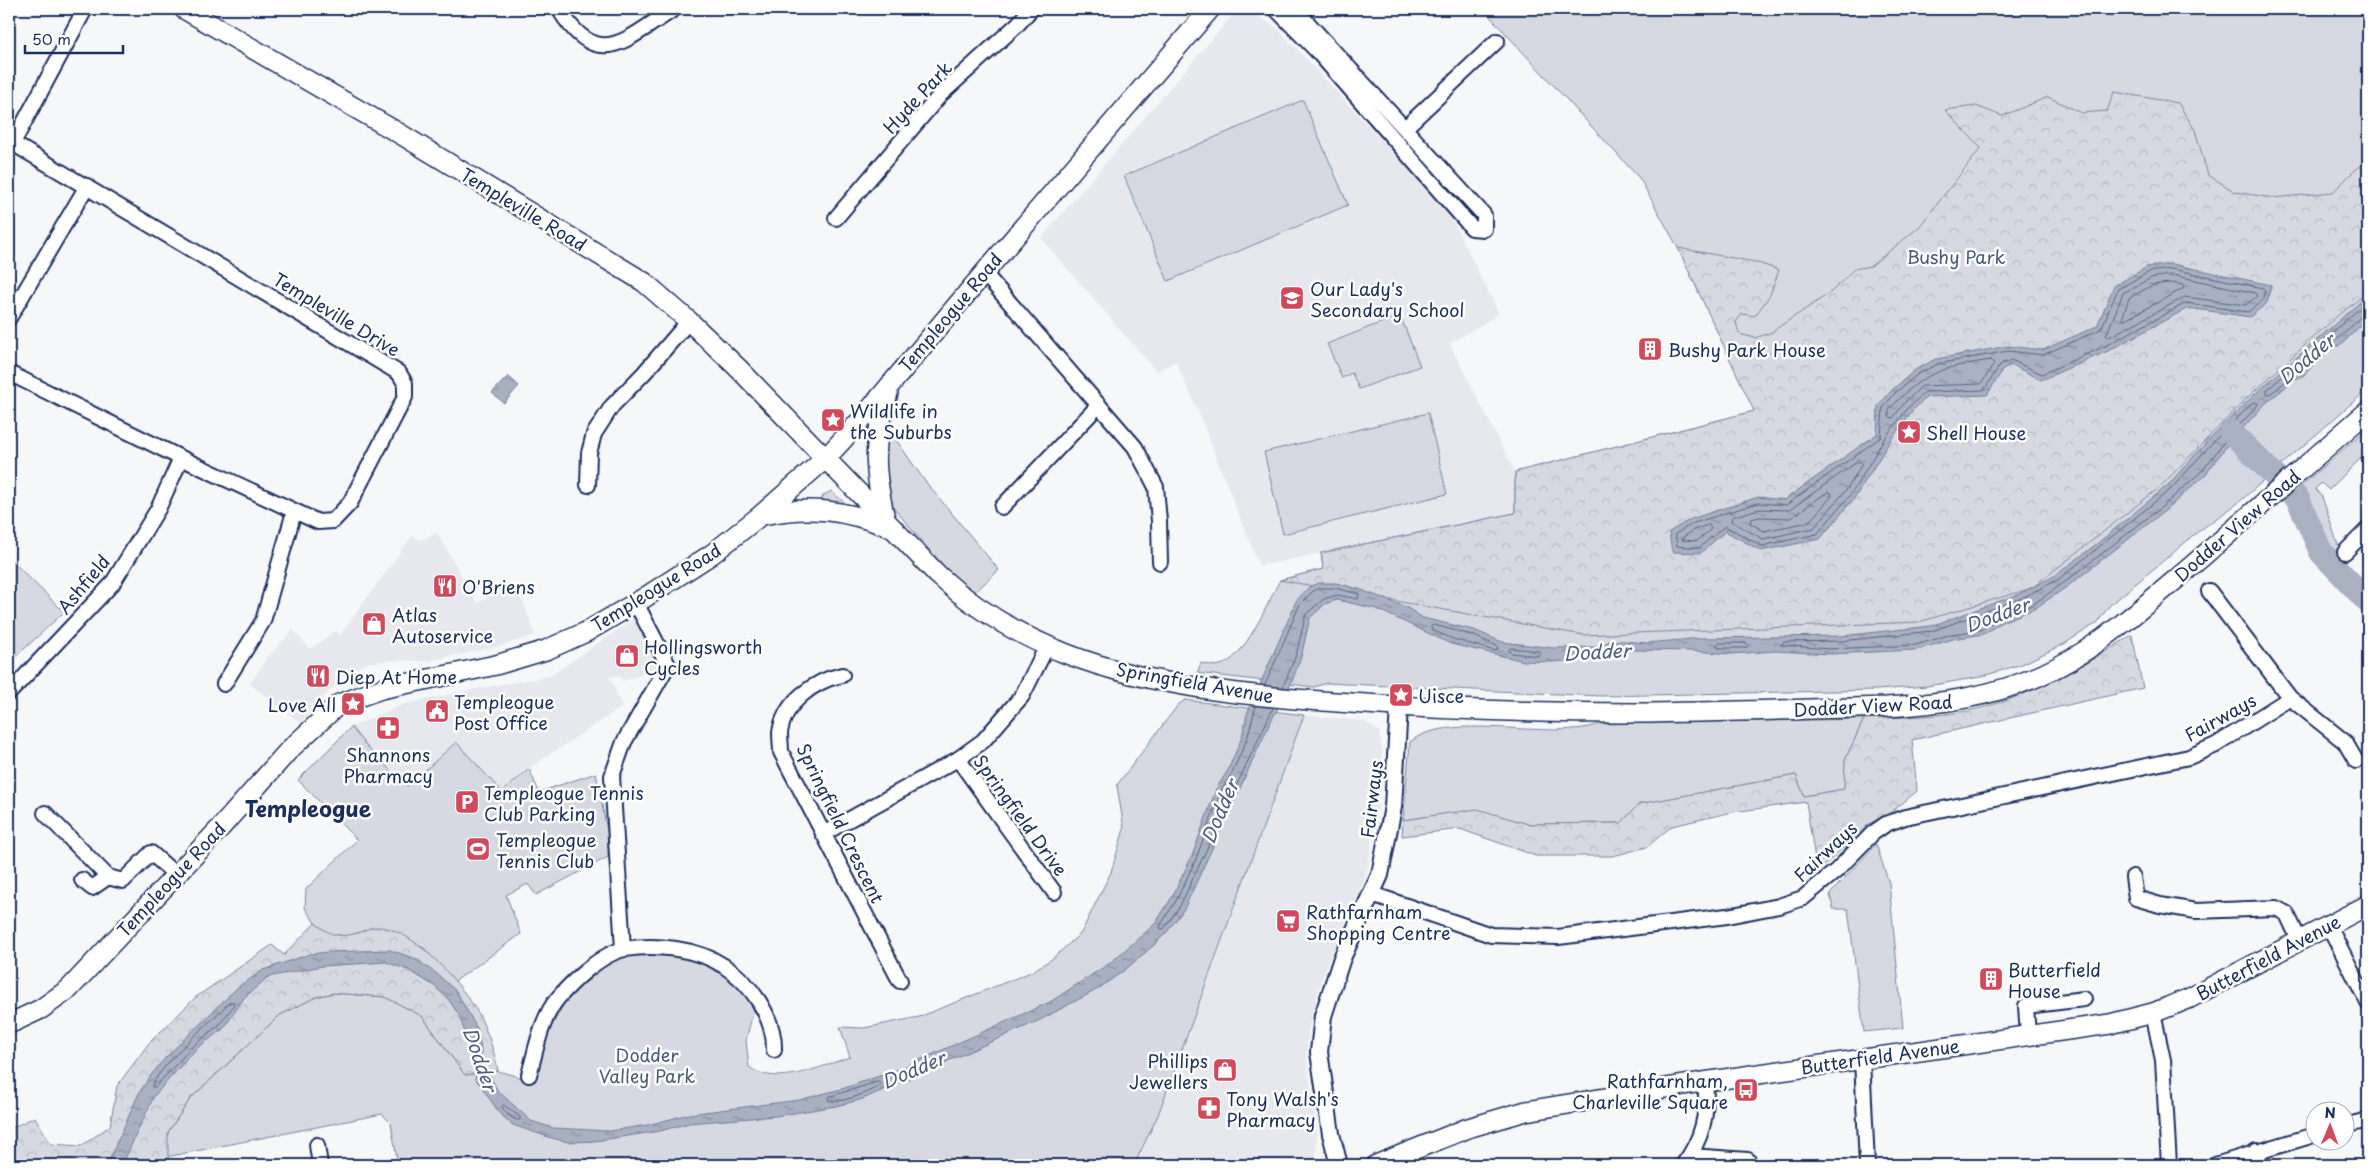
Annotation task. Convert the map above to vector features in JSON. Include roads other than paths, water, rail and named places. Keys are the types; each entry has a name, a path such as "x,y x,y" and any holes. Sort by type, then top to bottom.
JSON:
{"main road":[{"name":"Templeogue Road","path":"9,1024 41,1009 69,989 176,875 289,750 339,704 361,695 403,684 496,665 538,654 586,632 636,603 712,554 761,515 826,458 1210,9"},
{"name":"Templeville Road","path":"187,10 402,135 644,282 689,321 826,458"},
{"path":"889,524 879,494 876,440 892,382"},
{"name":"Dodder View Road","path":"1399,707 1544,712 1657,712 1907,706 1988,694 2042,675 2096,644 2216,546 2368,411"},
{"name":"Springfield Avenue","path":"826,458 960,596 989,615 1047,646 1124,672 1245,693 1399,707"},
{"path":"761,515 789,509 827,510 861,516 889,524"},
{"name":"Butterfield Avenue","path":"1376,1165 1468,1128 1526,1111 1703,1082 2110,1024 2153,1013 2188,999 2368,905"}],"street":[{"path":"11,142 85,9"},
{"path":"559,9 576,34 589,43 600,46 616,45 674,9"},
{"name":"Hyde Park","path":"836,218 941,94 1017,25 1031,9"},
{"path":"1276,9 1317,51 1472,228 1484,229 1484,215 1295,9"},
{"path":"1405,128 1497,40"},
{"name":"Templeville Drive","path":"9,373 181,458 318,522 333,521 350,503 405,397 405,382 399,373 11,142"},
{"path":"9,318 87,186"},
{"path":"984,273 1135,448 1156,487 1160,562"},
{"path":"588,485 589,453 594,434 612,406 644,373 689,321"},
{"path":"1002,507 1099,405"},
{"name":"Ashfield","path":"9,693 112,584 158,509 181,458"},
{"path":"224,684 263,621 294,512"},
{"path":"2345,552 2368,529"},
{"path":"2209,591 2290,698 2344,742 2356,761"},
{"path":"623,949 612,776 624,742 668,666 636,603"},
{"path":"823,834 958,759 982,741 1022,696 1047,646"},
{"name":"Springfield Crescent","path":"842,675 821,680 794,702 785,715 780,733 782,752 900,982"},
{"name":"Fairways","path":"1372,894 1491,936 1558,937 1727,916 1779,906 1804,898 1812,892 1836,871 1873,833 1886,824 1915,815 2189,757 2216,745 2290,698"},
{"name":"Fairways","path":"1339,1165 1331,1134 1319,1052 1320,1037 1323,1016 1332,985 1380,875 1393,807 1399,707"},
{"name":"Springfield Drive","path":"958,759 1054,892"},
{"path":"45,813 108,878 123,881 151,853 176,875"},
{"path":"2132,877 2136,898 2160,905 2196,911 2276,908 2287,914 2300,942"},
{"path":"82,880 92,888 108,878"},
{"path":"2332,934 2368,1003"},
{"path":"529,1075 543,1025 557,1000 579,977 598,962 623,949 657,947 694,953 724,965 748,987 759,1003 774,1037 774,1050"},
{"path":"2028,1036 2026,1006 2084,999"},
{"path":"2153,1013 2162,1060 2169,1165"},
{"path":"1862,1059 1867,1165"},
{"path":"1703,1082 1699,1133 1686,1161 1748,1157"},
{"path":"2354,1124 2368,1120"},
{"path":"2215,1165 2304,1138"},
{"path":"317,1145 320,1165"},
{"path":"2256,1151 2260,1165"}],"water":[{"path":"2172,264 2271,285 2267,303 2250,317 2188,308 2106,352 2041,380 2012,365 2004,368 1987,395 1927,397 1913,410 1890,441 1856,496 1820,539 1761,551 1725,531 1701,553 1672,552 1669,532 1691,519 1758,497 1784,500 1877,434 1878,406 1892,390 1915,370 1936,359 2008,346 2043,350 2097,326 2114,286 2147,267"},
{"name":"Dodder","path":"2368,295 2368,313 2361,325 2344,342 2322,356 2304,375 2294,380 2265,404 2228,444 2206,474 2166,510 2068,586 2034,609 2002,622 1984,634 1953,639 1916,650 1829,654 1776,651 1731,654 1633,650 1604,658 1551,662 1524,661 1451,644 1377,609 1337,600 1325,604 1310,618 1301,657 1291,684 1271,721 1184,909 1167,932 1126,969 1098,989 1040,1020 863,1099 836,1106 776,1116 689,1123 660,1131 595,1141 568,1142 513,1125 500,1114 476,1079 468,1042 459,1015 448,999 433,985 408,970 386,962 322,966 268,977 244,998 224,1028 196,1049 154,1096 122,1165 107,1165 139,1093 167,1056 237,988 263,970 310,954 390,950 414,958 437,974 456,991 478,1030 482,1058 497,1090 531,1121 553,1128 610,1131 648,1125 689,1114 799,1100 845,1088 902,1068 1050,1002 1110,963 1155,924 1172,897 1192,856 1216,789 1228,770 1242,737 1247,714 1296,601 1309,587 1318,583 1336,583 1359,589 1406,607 1423,618 1474,630 1502,642 1554,648 1598,647 1612,640 1647,643 1702,638 1841,636 1931,626 2019,594 2056,575 2168,485 2211,437 2256,393"},
{"path":"508,376 519,386 504,403 492,393"}],"waterway":[{"path":"2231,432 2298,499 2321,552 2368,602"}],"place":[{"name":"Our Lady's Secondary School","path":"1292,298"},
{"name":"Bushy Park House","path":"1650,349"},
{"name":"Wildlife in the Suburbs","path":"833,420"},
{"name":"Shell House","path":"1909,432"},
{"name":"O'Briens","path":"445,586"},
{"name":"Atlas Autoservice","path":"374,624"},
{"name":"Hollingsworth Cycles","path":"627,656"},
{"name":"Diep At Home","path":"318,676"},
{"name":"Uisce","path":"1401,695"},
{"name":"Love All","path":"353,704"},
{"name":"Templeogue Post Office","path":"437,711"},
{"name":"Shannons Pharmacy","path":"388,728"},
{"name":"Templeogue Tennis Club Parking","path":"467,802"},
{"name":"Templeogue Tennis Club","path":"478,849"},
{"name":"Rathfarnham Shopping Centre","path":"1288,921"},
{"name":"Butterfield House","path":"1991,979"},
{"name":"Phillips Jewellers","path":"1225,1070"},
{"name":"Rathfarnham, Charleville Square","path":"1746,1090"},
{"name":"Tony Walsh's Pharmacy","path":"1209,1108"}],"district":[{"name":"Templeogue","path":"308,807"}],"park label":[{"name":"Bushy Park","path":"1956,256"},
{"name":"Dodder Valley Park","path":"647,1064"}]}
